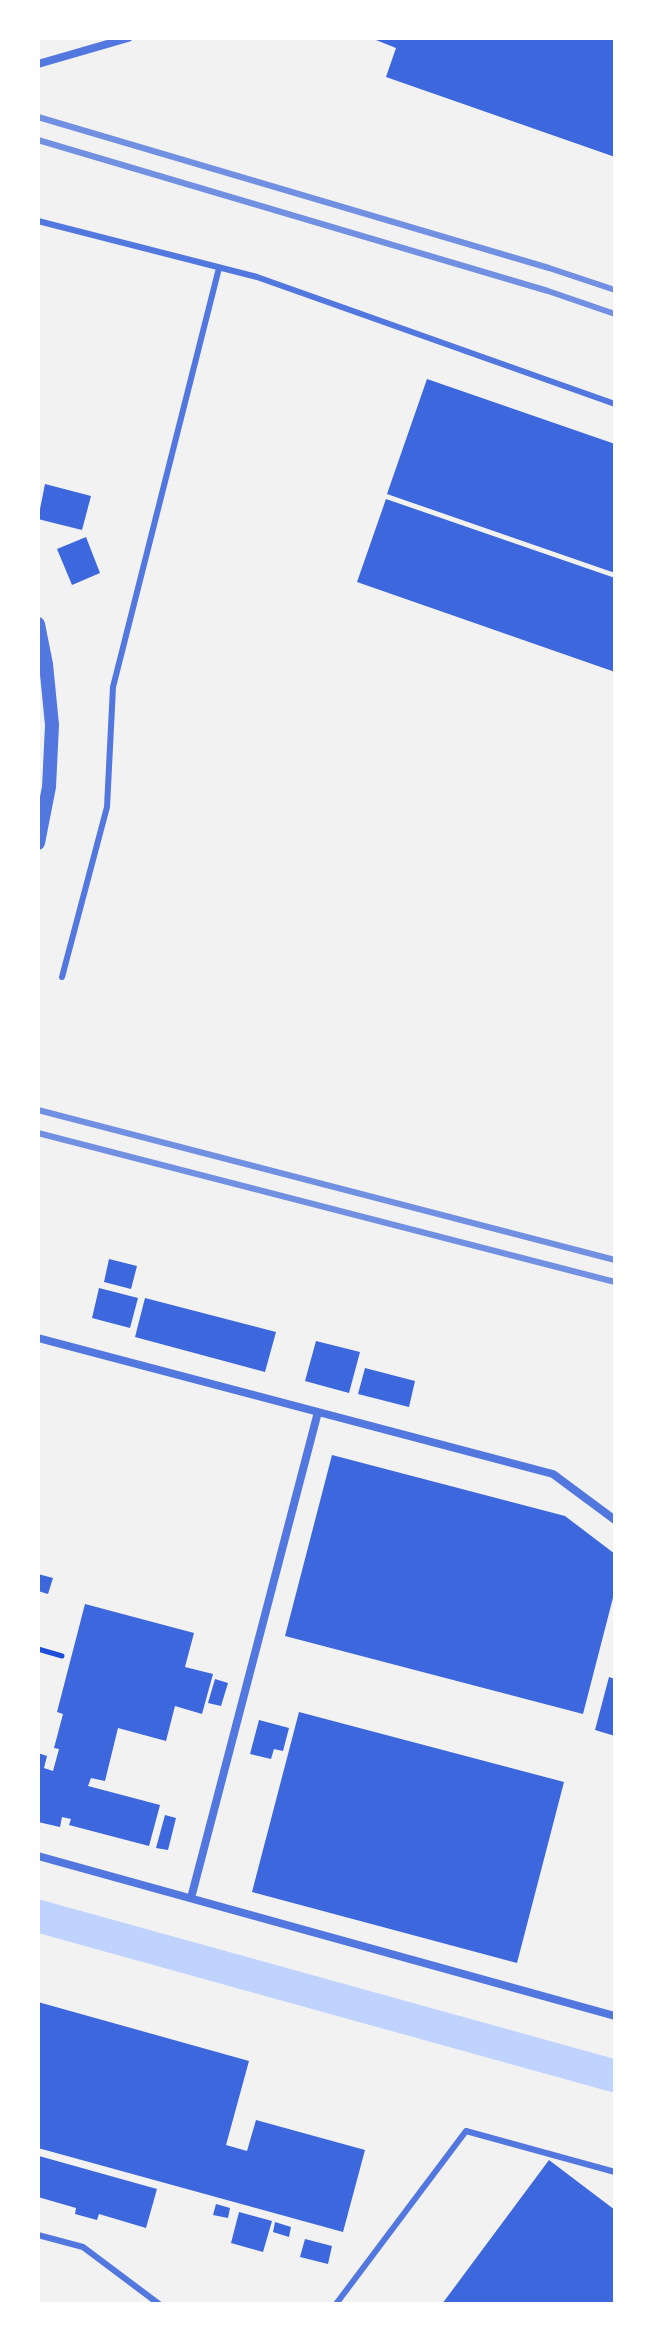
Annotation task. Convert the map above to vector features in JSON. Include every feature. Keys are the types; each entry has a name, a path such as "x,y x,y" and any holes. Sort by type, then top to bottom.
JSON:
{"street":[{"path":"38,64 128,38"},
{"path":"38,624 46,664 52,725 49,787 38,843"},
{"path":"38,1338 553,1474 615,1520"},
{"path":"191,1898 318,1412"},
{"path":"38,1856 615,2016"}],"lane":[{"path":"38,221 257,277 615,404"},
{"path":"62,977 107,807 113,687 219,268"},
{"path":"336,2304 466,2131 615,2172"},
{"path":"38,2235 83,2247 159,2304"}],"path":[{"path":"38,1649 62,1656"}],"water":[{"path":"38,1899 615,2059 615,2093 38,1933"}],"building":[{"path":"371,38 615,38 615,157 386,77 396,48"},
{"path":"427,379 615,444 615,573 387,494"},
{"path":"45,484 91,496 82,530 38,519"},
{"path":"386,499 615,578 615,672 357,582"},
{"path":"86,537 100,573 72,585 57,549"},
{"path":"109,1259 137,1266 131,1289 104,1282"},
{"path":"99,1288 138,1298 130,1328 92,1318"},
{"path":"145,1298 276,1332 265,1372 135,1337"},
{"path":"316,1341 360,1352 349,1393 305,1381"},
{"path":"365,1368 415,1381 409,1407 358,1394"},
{"path":"332,1455 565,1516 615,1554 615,1590 583,1714 285,1636"},
{"path":"38,1574 53,1578 48,1594 38,1591"},
{"path":"85,1604 194,1633 185,1667 213,1674 202,1714 175,1706 166,1741 118,1728 105,1781 91,1778 88,1786 160,1805 149,1846 69,1825 71,1819 62,1817 60,1827 38,1822 38,1753 47,1756 44,1768 53,1771 59,1749 54,1748 63,1714 57,1712"},
{"path":"609,1677 615,1679 615,1736 595,1730"},
{"path":"215,1679 228,1683 221,1706 208,1703"},
{"path":"299,1712 564,1782 517,1963 252,1892"},
{"path":"259,1720 289,1728 283,1751 274,1749 271,1759 250,1754"},
{"path":"165,1815 176,1818 168,1850 156,1848"},
{"path":"38,2002 249,2061 226,2145 247,2151 256,2120 365,2150 343,2232 38,2148"},
{"path":"39,2156 157,2189 146,2228 99,2214 97,2220 75,2214 76,2208 38,2197"},
{"path":"549,2160 615,2210 615,2304 442,2304"},
{"path":"216,2204 230,2208 228,2218 213,2215"},
{"path":"239,2212 272,2221 263,2252 231,2243"},
{"path":"275,2222 291,2227 289,2237 273,2232"},
{"path":"305,2239 332,2246 328,2264 300,2257"}],"railway":[{"path":"38,117 615,290"},
{"path":"38,140 548,291 615,314"},
{"path":"38,1110 615,1260"},
{"path":"38,1133 615,1282"}]}
